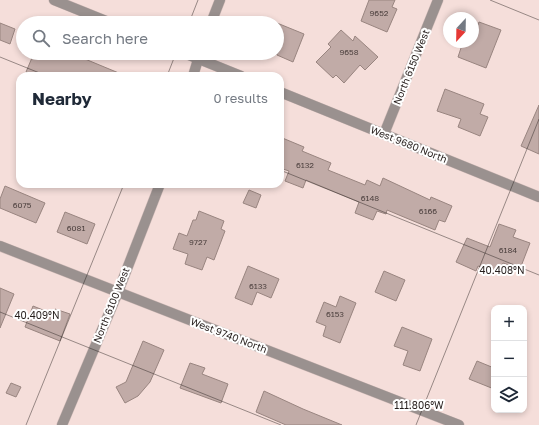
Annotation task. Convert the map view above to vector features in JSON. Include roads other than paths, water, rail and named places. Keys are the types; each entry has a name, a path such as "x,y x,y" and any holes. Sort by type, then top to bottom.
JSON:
{"street":[{"path":"54,0 94,16"},
{"path":"214,16 220,0"},
{"name":"North 6150 West","path":"384,134 438,0"},
{"path":"194,72 198,60"},
{"path":"207,60 233,72"},
{"name":"West 9680 North","path":"284,94 539,197"},
{"name":"North 6100 West","path":"62,425 118,292 158,188"},
{"name":"West 9740 North","path":"0,246 459,425"}]}
